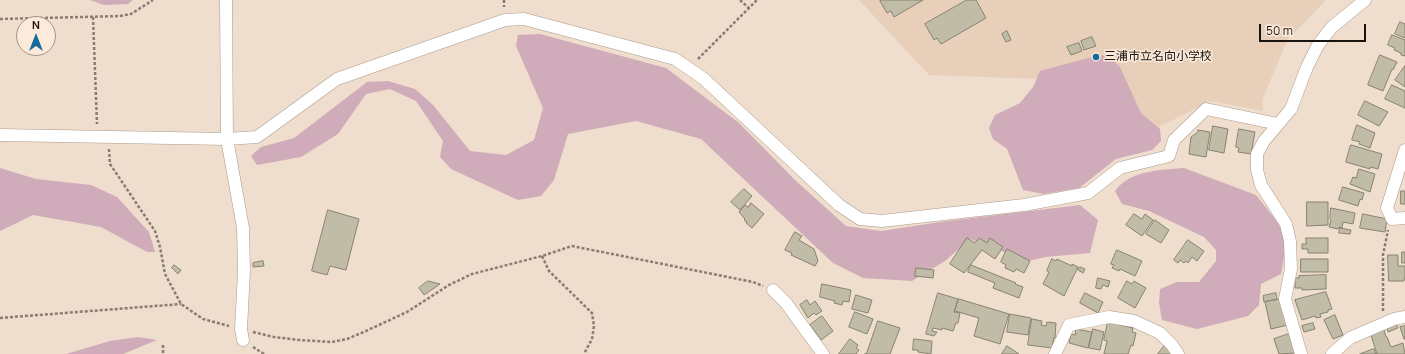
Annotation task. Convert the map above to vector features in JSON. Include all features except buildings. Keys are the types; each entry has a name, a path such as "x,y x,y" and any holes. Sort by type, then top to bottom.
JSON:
{"street":[{"path":"226,0 227,139 243,228 244,271 242,334"},
{"path":"1301,354 1285,299 1291,269 1290,241 1286,224 1261,185 1257,170 1257,154 1264,141 1291,110 1307,67 1318,44 1332,27 1365,0"},
{"path":"0,135 227,139 258,137 337,78 505,20 524,19 675,59 704,80 839,205 860,218 882,221 1024,205 1088,193 1120,168 1169,156 1174,140 1206,110 1278,124"},
{"path":"1405,150 1387,208 1392,218 1405,218"},
{"path":"773,290 786,303 824,354"},
{"path":"1056,354 1069,325 1109,317 1134,321 1160,333 1172,345 1178,354"},
{"path":"1332,354 1350,338 1394,319 1405,317"}],"path":[{"path":"0,19 120,16 131,14 153,0"},
{"path":"740,0 749,8"},
{"path":"689,68 756,0"},
{"path":"93,17 103,137 110,164 155,231 160,247 165,274 181,304 203,319 242,334 332,342 347,339 407,312 449,285 472,274 542,256 572,246 753,282 773,290"},
{"path":"1383,324 1383,255 1389,223 1392,218"},
{"path":"542,256 549,271 592,313 594,326 592,339 584,354"},
{"path":"0,318 181,304"},
{"path":"163,345 164,354"}],"shaded area":[{"path":"90,0 133,0 128,4 104,5"},
{"name":"三浦市立名向小学校","path":"859,0 1326,0 1288,39 1262,100 1263,111 1211,101 1155,129 1096,81 929,75"},
{"path":"540,34 666,68 739,123 796,181 846,226 881,231 947,221 1080,205 1098,220 1090,253 1045,257 1028,261 970,239 945,261 912,281 863,278 833,263 701,139 636,121 568,134 554,180 541,196 518,200 451,169 440,157 443,141 416,101 390,89 366,94 338,134 301,157 257,165 251,156 261,147 294,138 367,82 388,81 415,89 433,105 470,151 506,155 534,140 543,108 516,46 518,35"},
{"path":"1099,55 1110,57 1120,67 1141,113 1160,129 1161,141 1152,150 1116,159 1079,188 1043,194 1023,190 1007,149 993,139 989,128 995,115 1020,103 1033,87 1040,71"},
{"path":"0,168 36,179 91,185 117,197 149,232 155,252 147,252 101,227 33,215 0,231"},
{"path":"1184,168 1256,195 1279,224 1286,246 1281,274 1261,284 1259,305 1248,316 1197,329 1162,320 1159,303 1160,289 1177,282 1199,282 1216,261 1216,250 1204,237 1149,211 1122,204 1115,191 1121,184 1129,179 1146,172"},
{"path":"138,337 157,340 123,354 66,354 110,341"}],"place":[{"name":"三浦市立名向小学校","path":"1096,57"}]}
